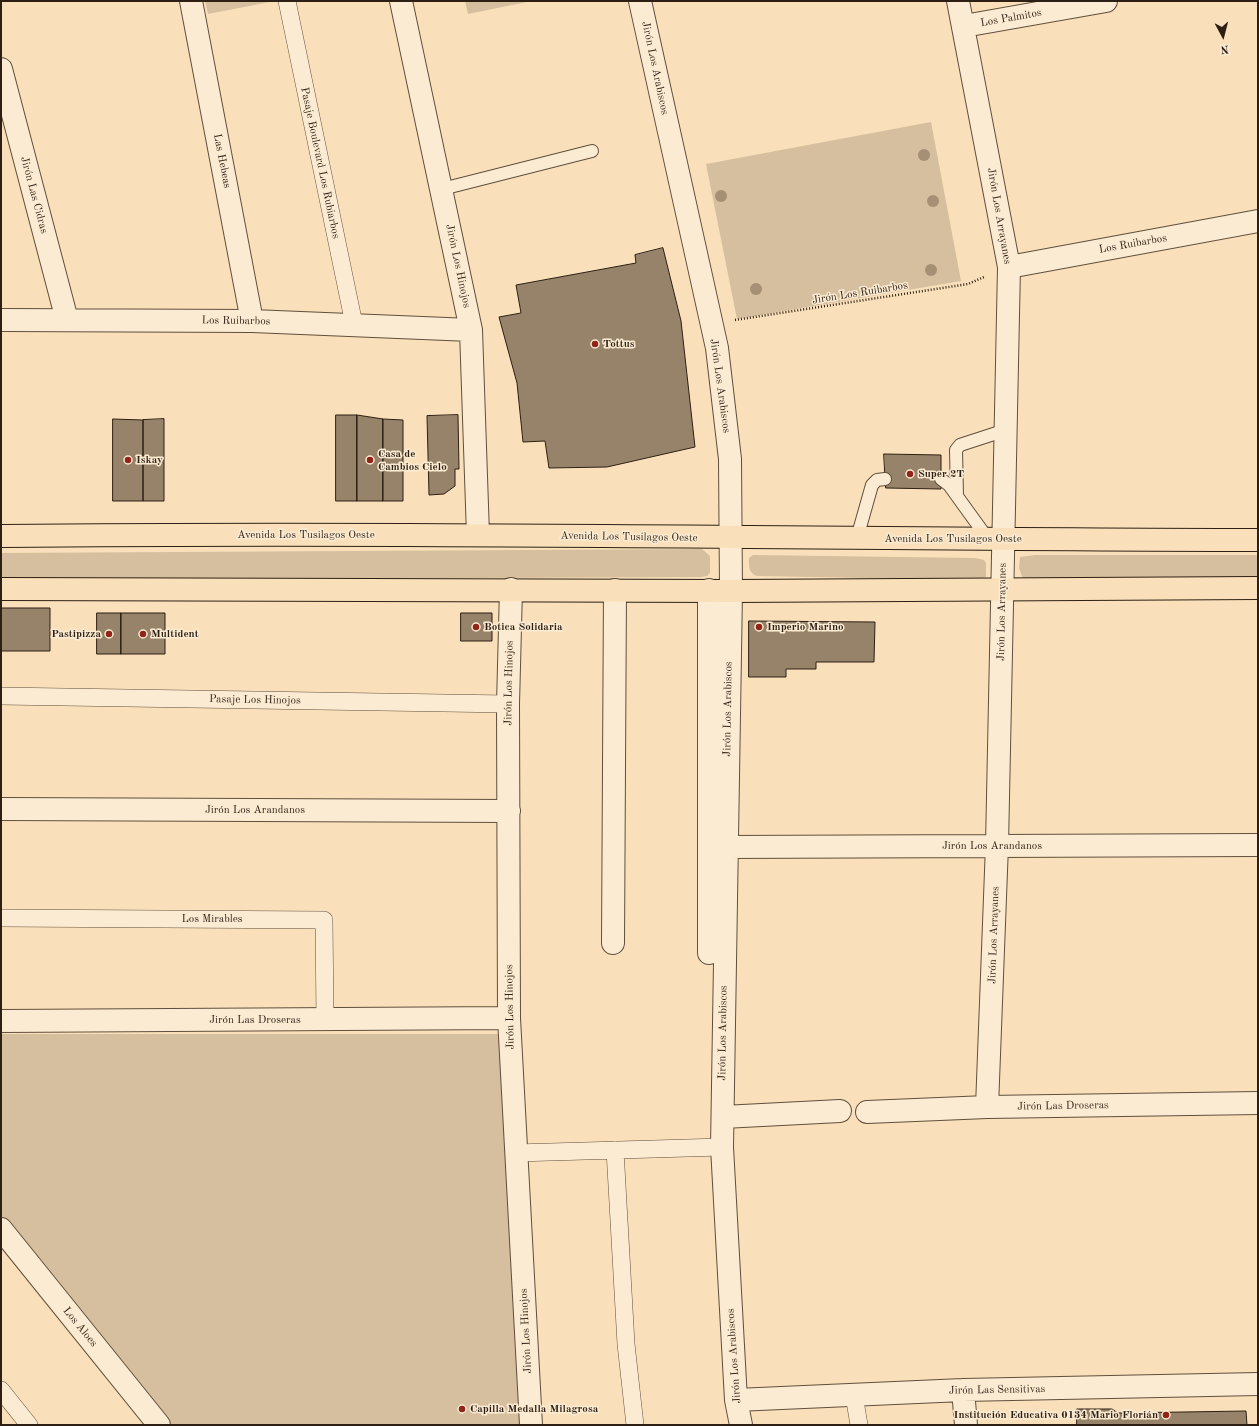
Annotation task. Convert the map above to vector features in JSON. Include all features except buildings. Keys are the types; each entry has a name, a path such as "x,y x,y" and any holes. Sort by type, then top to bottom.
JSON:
{"main road":[{"name":"Avenida Los Tusilagos Oeste","path":"1,536 478,536 1258,540"},
{"path":"1,589 510,589 731,591 1258,588"}],"street":[{"name":"Las Hebeas","path":"191,1 252,321"},
{"name":"Pasaje Boulevard Los Rubiarbos","path":"286,1 354,324"},
{"name":"Jirón Los Hinojos","path":"401,1 471,330 478,536"},
{"name":"Jirón Los Arabiscos","path":"640,1 717,348 730,459 731,591 725,847 722,1147 736,1400 741,1425"},
{"name":"Jirón Los Arrayanes","path":"958,1 1009,267 1006,430 996,539 1002,590 997,846 987,1107"},
{"name":"Los Palmitos","path":"964,26 1106,1"},
{"name":"Jirón Las Cidras","path":"1,69 67,320"},
{"name":"Los Ruibarbos","path":"1009,267 1258,221"},
{"name":"Los Ruibarbos","path":"1,320 252,321 471,330"},
{"name":"Jirón Los Hinojos","path":"510,589 508,704 509,1018 531,1425"},
{"path":"613,943 615,590"},
{"path":"516,1153 722,1147 710,1118 709,590"},
{"name":"Pasaje Los Hinojos","path":"1,696 508,704"},
{"name":"Jirón Los Arandanos","path":"1,809 509,811"},
{"name":"Jirón Los Arandanos","path":"725,847 1258,845"},
{"name":"Los Mirables","path":"1,918 324,920 325,1020"},
{"name":"Jirón Las Droseras","path":"1,1021 509,1018"},
{"name":"Jirón Las Droseras","path":"867,1112 987,1107 1258,1103"},
{"path":"723,1116 840,1111"},
{"path":"615,1150 626,1344 635,1425"},
{"name":"Los Aloes","path":"1,1229 159,1425"},
{"name":"Jirón Las Sensitivas","path":"736,1400 963,1390 1258,1384"},
{"path":"1,1390 29,1425"},
{"path":"963,1390 966,1425"},
{"path":"854,1395 859,1425"}],"lane":[{"path":"442,189 592,151"},
{"path":"957,496 956,450 960,445 1006,430"},
{"path":"856,538 872,485 877,480 885,479"},
{"path":"941,480 949,485 996,539"}],"path":[{"name":"Jirón Los Ruibarbos","path":"711,324 968,284 1009,267"}],"shaded area":[{"path":"205,1 275,1 208,14"},
{"path":"465,1 527,1 527,2 468,14"},
{"path":"931,122 961,281 737,319 706,164"},
{"path":"702,549 710,556 710,573 707,576 701,577 1,580 1,553"},
{"path":"753,555 975,558 984,560 986,563 986,577 978,580 757,576 752,573 749,564 749,558"},
{"path":"1035,555 1258,555 1258,579 1023,579 1019,568 1020,557"},
{"path":"1,1034 499,1034 521,1425 171,1425 1,1215"}],"place":[{"name":"Tottus","path":"595,344"},
{"name":"Iskay","path":"128,460"},
{"name":"Casa de Cambios Cielo","path":"370,460"},
{"name":"Super 2T","path":"910,474"},
{"name":"Botica Solidaria","path":"476,627"},
{"name":"Imperio Marino","path":"759,627"},
{"name":"Pastipizza","path":"109,634"},
{"name":"Multident","path":"143,634"},
{"name":"Capilla Medalla Milagrosa","path":"462,1409"},
{"name":"Institución Educativa 0134 Mario Florián","path":"1166,1415"}]}
